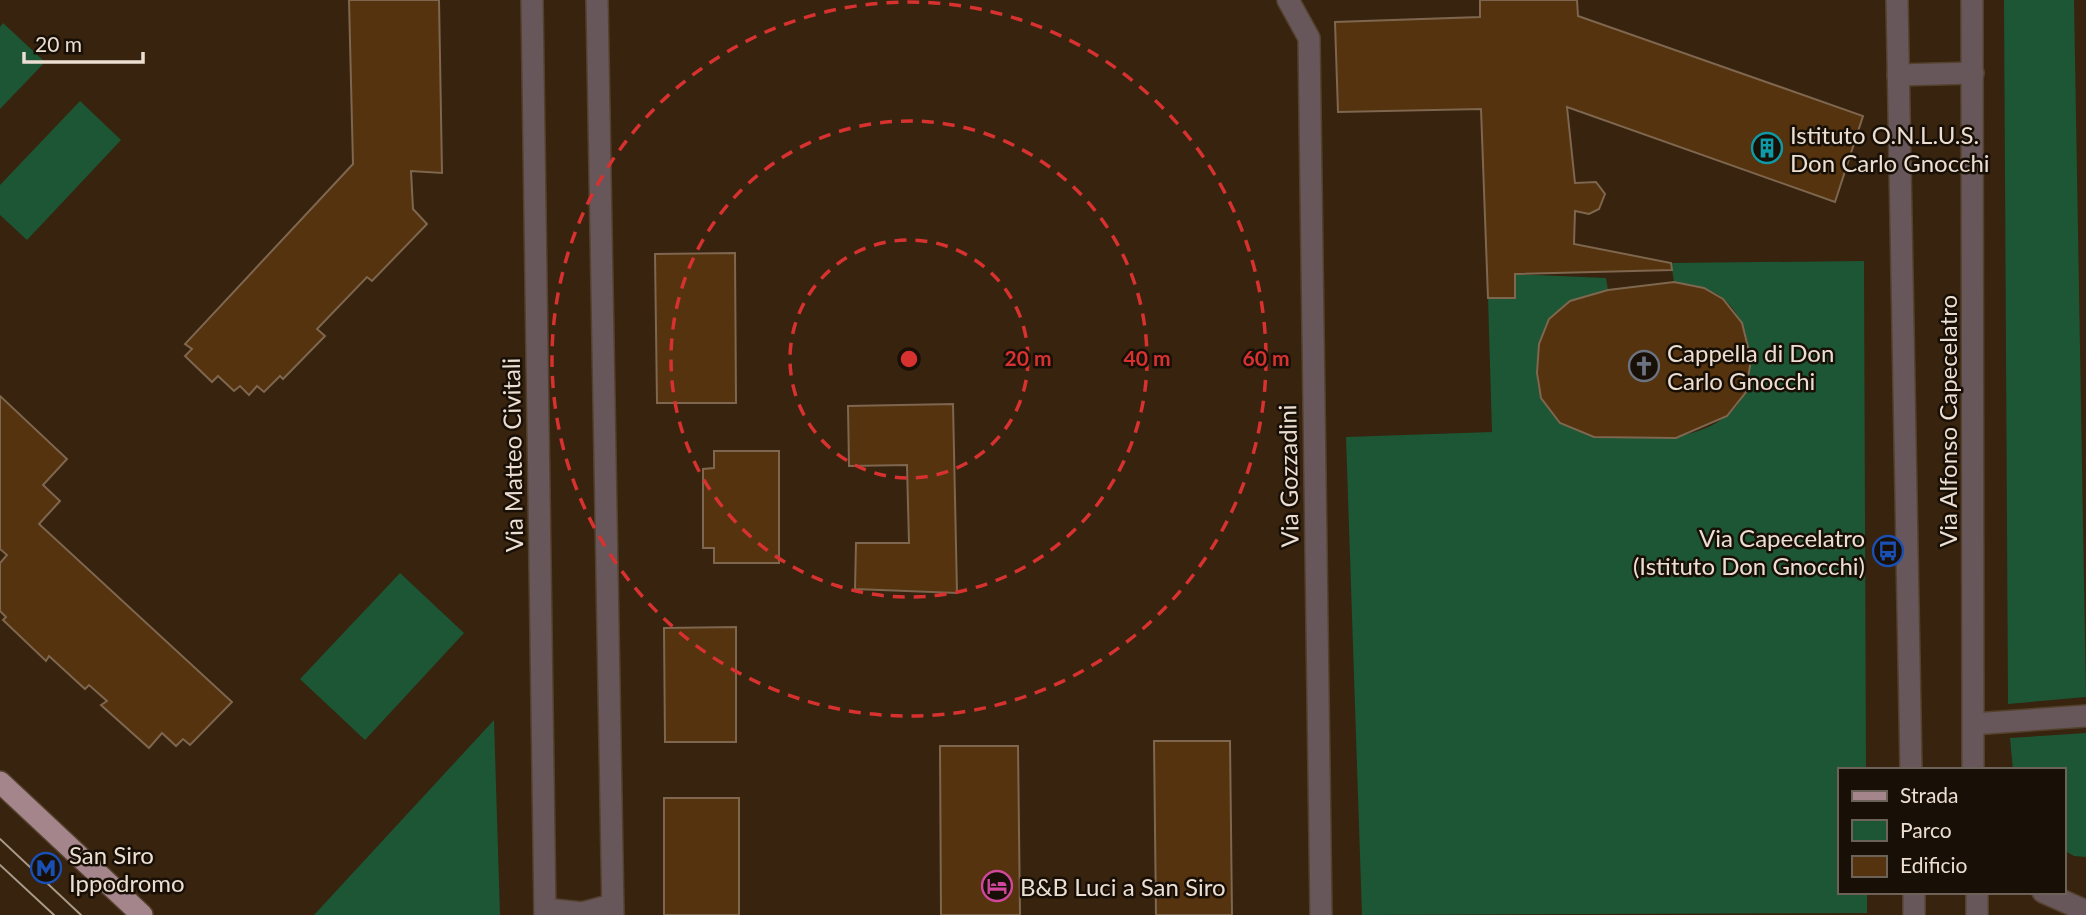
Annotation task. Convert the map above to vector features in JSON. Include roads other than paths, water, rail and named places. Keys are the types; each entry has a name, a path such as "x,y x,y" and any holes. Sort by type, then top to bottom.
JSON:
{"main road":[{"path":"0,782 142,915"}],"street":[{"name":"Via Matteo Civitali","path":"531,0 545,912 582,913 612,910 597,0"},
{"name":"Via Gozzadini","path":"1288,0 1309,38 1321,915"},
{"name":"Via Alfonso Capecelatro","path":"1897,0 1911,768"},
{"name":"Via Alfonso Capecelatro","path":"1972,0 1973,768"},
{"path":"1898,75 1973,73"},
{"path":"1973,724 2086,716"},
{"path":"1914,894 1914,915"},
{"path":"1976,894 1977,915"},
{"path":"2048,894 2086,911"}],"tram line":[{"path":"0,839 81,915"},
{"path":"0,865 54,915"}],"place":[{"name":"Istituto O.N.L.U.S. Don Carlo Gnocchi","path":"1767,148"},
{"name":"Cappella di Don Carlo Gnocchi","path":"1644,366"},
{"name":"Via Capecelatro (Istituto Don Gnocchi)","path":"1888,551"},
{"name":"San Siro Ippodromo","path":"46,868"},
{"name":"B&B Luci a San Siro","path":"997,886"}]}
